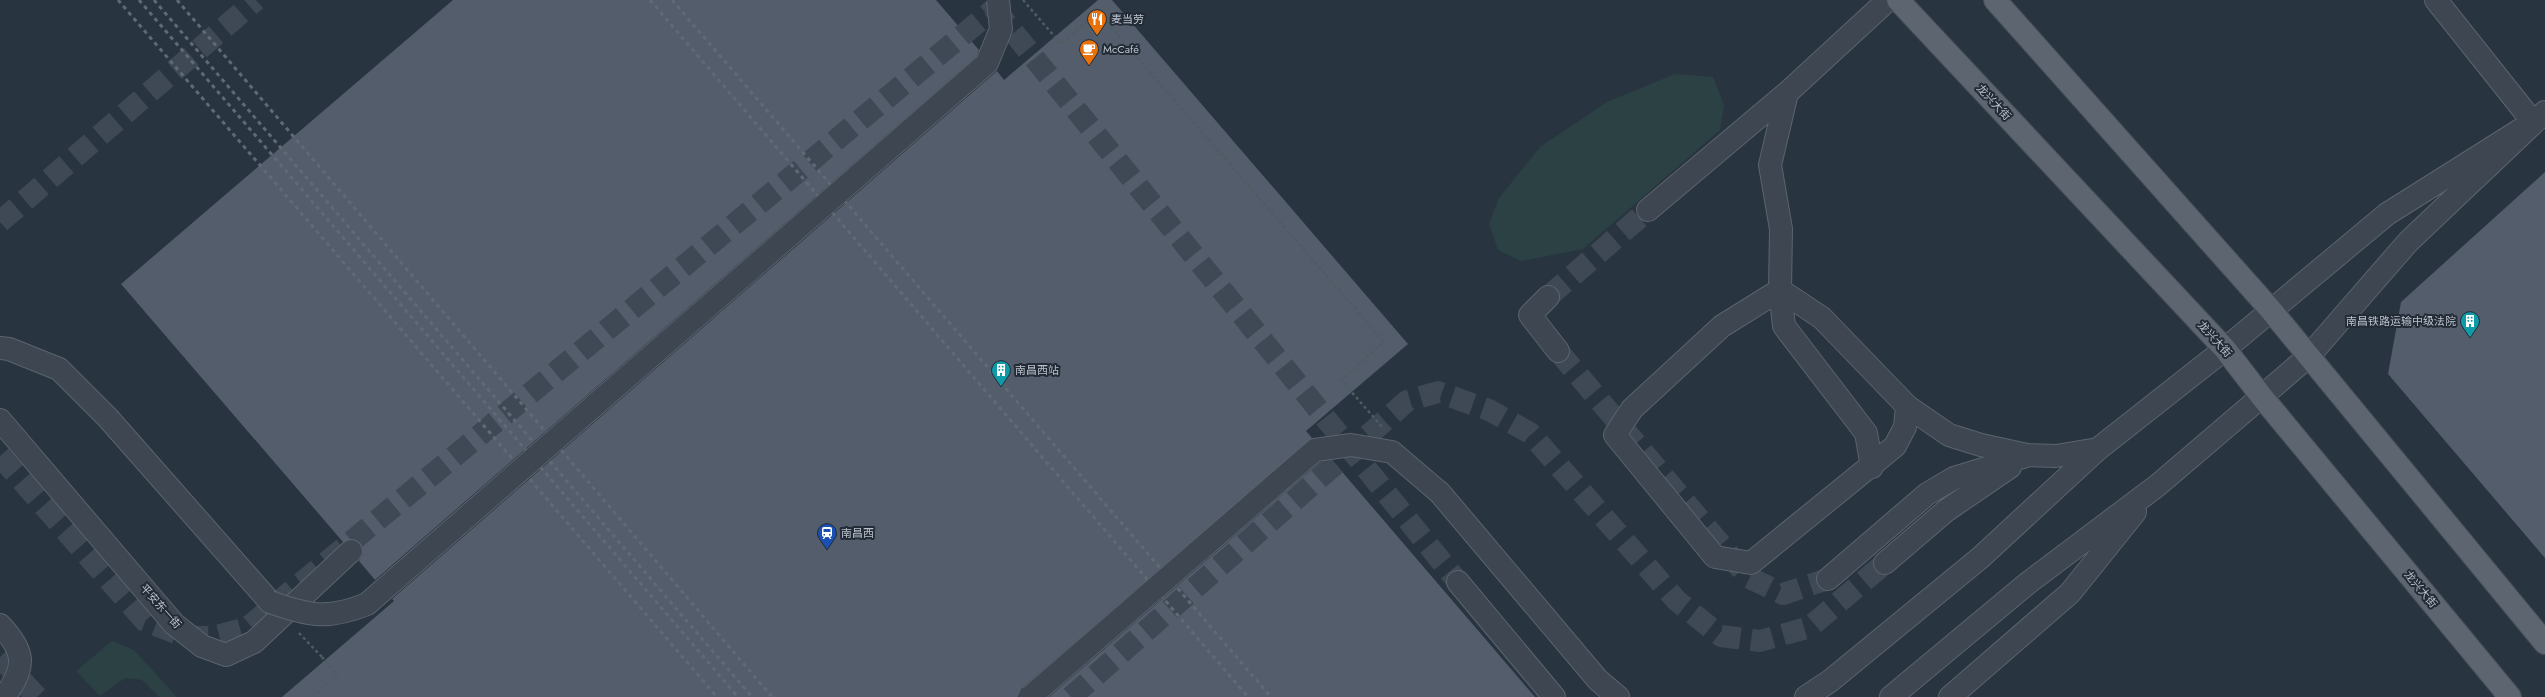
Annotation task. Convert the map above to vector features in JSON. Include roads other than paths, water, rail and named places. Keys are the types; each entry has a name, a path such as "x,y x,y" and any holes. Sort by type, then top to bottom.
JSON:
{"main road":[{"name":"龙兴大街","path":"1898,0 2225,349 2262,397 2510,697"},
{"path":"1995,0 2270,309 2545,643"}],"street":[{"path":"0,348 9,349 59,370 108,418 270,602 304,614 342,614 367,604 987,63 1001,29 998,0"},
{"path":"1648,210 1787,93 1888,0"},
{"path":"2436,0 2539,117"},
{"path":"1787,93 1770,165 1780,229 1780,290 1784,326 1866,433 1872,467"},
{"path":"1806,697 1830,681 1980,558 2098,449 2225,349 2270,309 2387,214 2539,117"},
{"path":"1891,697 2028,583 2158,485 2310,356 2408,242 2539,117"},
{"path":"1780,290 1822,318 1907,406 1949,435 1981,445 2027,456 2056,456 2098,449"},
{"path":"1780,290 1722,326 1632,409 1615,435 1715,557 1751,563 1872,467 1895,446 1905,427 1907,406"},
{"path":"1548,297 1530,315 1558,351"},
{"name":"平安东一街","path":"0,420 174,624 202,646 226,655 254,642 351,551"},
{"path":"1030,697 1315,450 1351,445 1392,452 1440,493 1598,680 1618,697"},
{"path":"1885,563 1947,510 2027,456"},
{"path":"1828,579 1927,494 1954,478 2027,456"},
{"path":"1950,697 2070,593 2158,485"},
{"path":"1458,582 1554,697"},
{"path":"0,625 14,640 22,660 13,685 4,697"}],"tunnel":[{"path":"0,222 256,0"},
{"path":"0,456 145,621 186,637 213,637 247,628 1005,0"},
{"path":"993,7 1458,582"},
{"path":"1548,297 1648,210"},
{"path":"1558,351 1748,577 1783,594 1828,579"},
{"path":"1071,697 1407,401 1438,392 1489,410 1530,433 1677,601 1721,636 1760,641 1810,627 1885,563"},
{"path":"0,657 37,697"}],"railway":[{"path":"118,0 717,697"},
{"path":"139,0 738,697"},
{"path":"154,0 752,697"},
{"path":"177,0 772,697"},
{"path":"650,0 1248,697"},
{"path":"672,0 1271,697"}],"place":[{"name":"麦当劳","path":"1097,36"},
{"name":"McCafé","path":"1089,66"},
{"name":"南昌铁路运输中级法院","path":"2470,338"},
{"name":"南昌西站","path":"1001,387"},
{"name":"南昌西","path":"827,550"}]}
